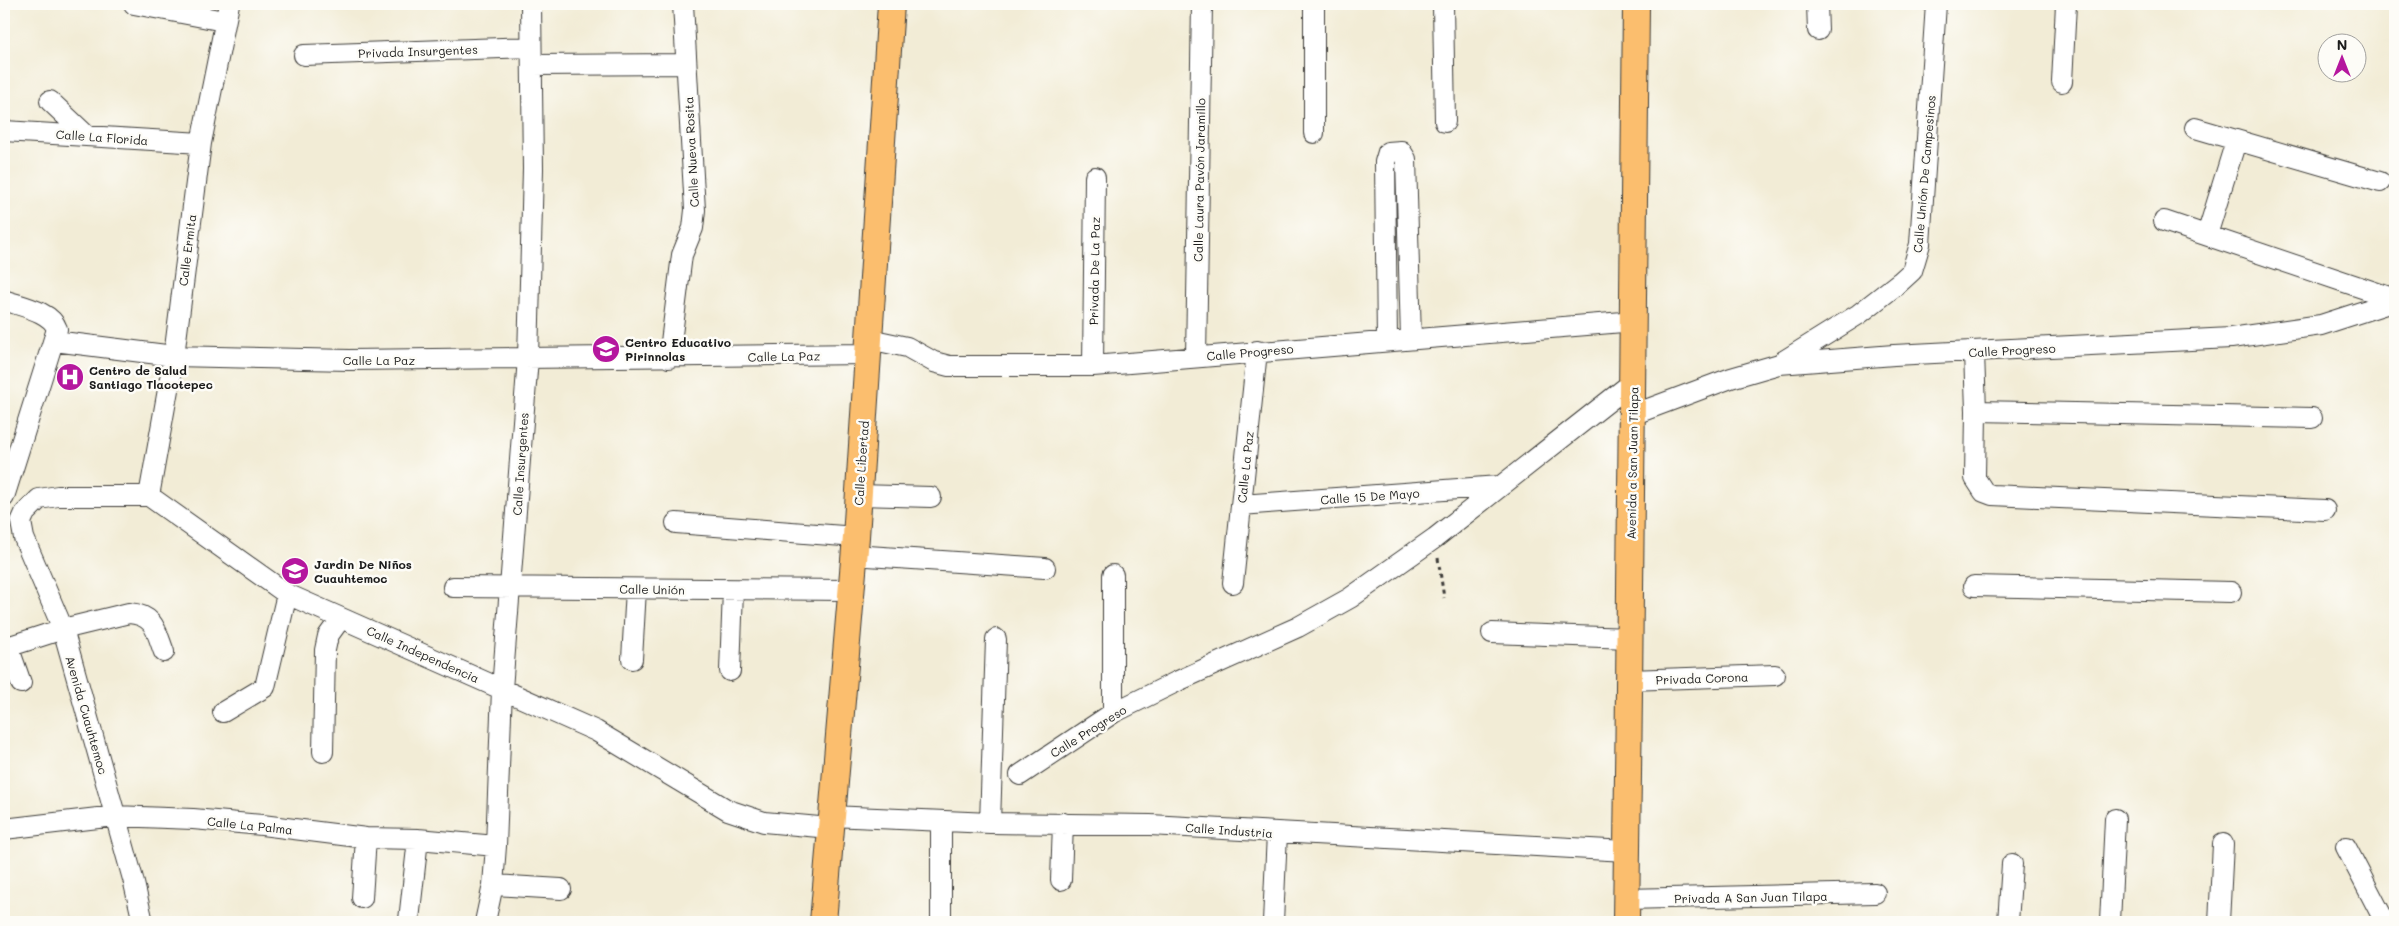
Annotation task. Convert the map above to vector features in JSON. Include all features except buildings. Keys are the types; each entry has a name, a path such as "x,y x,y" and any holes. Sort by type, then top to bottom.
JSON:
{"main road":[{"name":"Calle Libertad","path":"823,922 859,495 891,4"},
{"name":"Avenida a San Juan Tilapa","path":"1626,911 1632,415 1635,321 1636,4"}],"street":[{"path":"134,4 226,13"},
{"name":"Calle Insurgentes","path":"485,922 493,886 502,689 528,358 533,169 531,4"},
{"name":"Calle Nueva Rosita","path":"669,358 682,256 692,228 694,210 683,4"},
{"name":"Calle Laura Pavón Jaramillo","path":"1196,357 1202,4"},
{"path":"1314,4 1314,133"},
{"path":"1443,4 1445,122"},
{"path":"1817,4 1818,30"},
{"name":"Calle Unión De Campesinos","path":"1779,364 1866,309 1912,270 1920,244 1936,4"},
{"path":"2062,82 2066,4"},
{"name":"Calle Ermita","path":"149,496 174,356 201,143 226,13"},
{"name":"Privada Insurgentes","path":"304,55 532,56"},
{"path":"532,56 685,64"},
{"path":"50,101 87,136"},
{"path":"2195,128 2380,182"},
{"name":"Calle La Florida","path":"4,131 201,143"},
{"path":"2207,235 2236,141"},
{"path":"1387,341 1385,162 1388,152 1395,150 1401,151 1406,159 1411,339"},
{"name":"Privada De La Paz","path":"1093,366 1095,177"},
{"path":"2164,221 2395,300"},
{"path":"4,300 48,316 54,322 57,329 4,498"},
{"name":"Calle Progreso","path":"1632,415 1732,378 1779,364 1894,355 2231,338 2321,326 2395,300"},
{"path":"1386,304 1409,304"},
{"name":"Calle Progreso","path":"869,347 907,347 934,362 949,366 1093,366 1635,321"},
{"name":"Calle La Paz","path":"54,342 174,356 349,360 669,358 869,347"},
{"name":"Calle La Paz","path":"1233,583 1257,351"},
{"path":"1974,352 1976,478 1984,492 1992,495 2325,510"},
{"name":"Calle Progreso","path":"1020,775 1113,713 1324,614 1376,581 1435,538 1633,382"},
{"path":"1976,412 2312,418"},
{"name":"Calle 15 De Mayo","path":"1241,505 1499,486"},
{"path":"859,495 931,497"},
{"path":"4,504 25,513 39,499 58,496 149,496"},
{"name":"Calle Independencia","path":"149,496 287,594 596,731 728,810 764,822 831,822"},
{"name":"Avenida Cuauhtemoc","path":"25,513 21,522 24,538 63,629 143,922"},
{"path":"676,523 1045,568"},
{"path":"1113,575 1113,713"},
{"path":"1974,586 2231,592"},
{"name":"Calle Unión","path":"453,587 850,590"},
{"path":"632,659 636,589"},
{"path":"730,670 733,590"},
{"path":"223,712 264,686 287,594"},
{"path":"20,683 6,647 63,629 129,614 139,614 148,618 154,625 164,652"},
{"path":"322,752 325,650 328,636 341,618"},
{"path":"1492,633 1630,638"},
{"path":"990,823 996,639"},
{"name":"Privada Corona","path":"1629,680 1775,675"},
{"name":"Calle La Palma","path":"4,829 115,816 262,825 366,838 496,846"},
{"path":"2110,922 2115,819"},
{"path":"941,821 941,922"},
{"name":"Calle Industria","path":"831,822 941,821 1150,825 1626,851"},
{"path":"1061,880 1063,824"},
{"path":"1273,922 1277,833"},
{"path":"362,898 366,838"},
{"path":"409,920 418,840"},
{"path":"2219,922 2223,844"},
{"path":"2346,847 2385,922"},
{"path":"2008,922 2012,864"},
{"path":"493,886 561,889"},
{"name":"Privada A San Juan Tilapa","path":"1626,911 1875,894"}],"path":[{"path":"1435,538 1444,598"}],"place":[{"name":"Centro Educativo Pirinnolas","path":"606,349"},
{"name":"Centro de Salud Santiago Tlacotepec","path":"70,377"},
{"name":"Jardin De Niños Cuauhtemoc","path":"295,571"}]}
